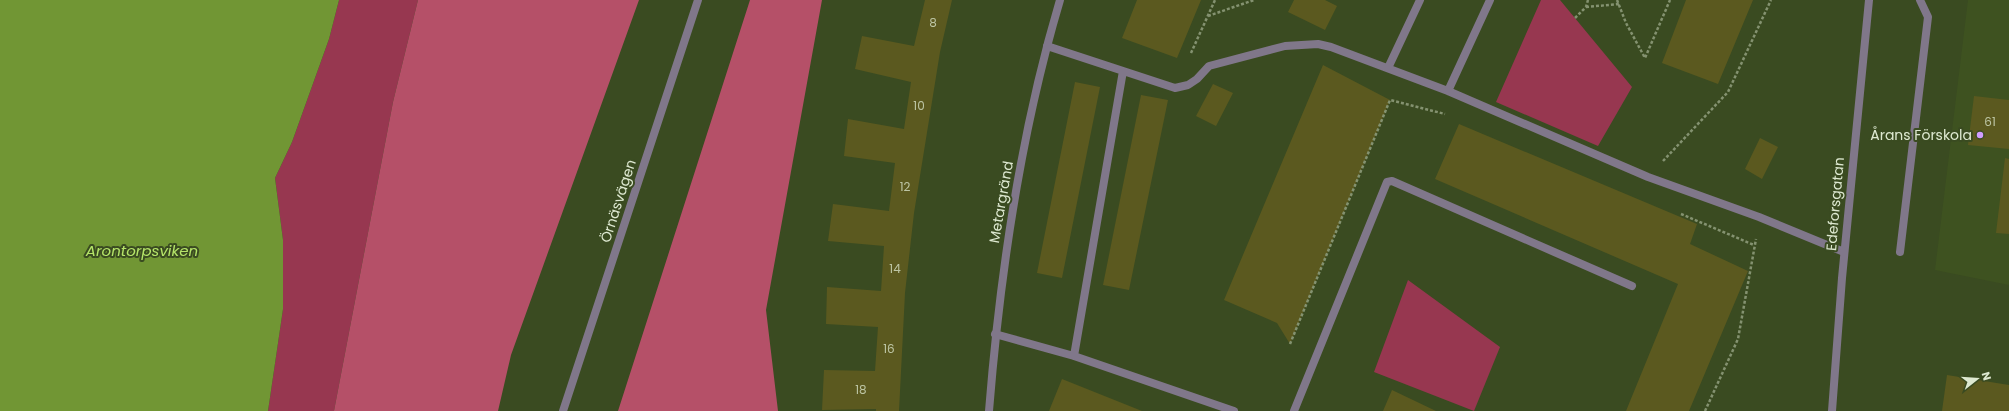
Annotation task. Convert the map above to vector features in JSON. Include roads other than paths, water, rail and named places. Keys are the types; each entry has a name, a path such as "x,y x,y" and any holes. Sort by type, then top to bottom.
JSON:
{"street":[{"name":"Örnäsvägen","path":"563,411 698,0"},
{"name":"Metargränd","path":"989,411 995,334 1009,228 1047,46 1060,0"},
{"path":"1388,68 1420,0"},
{"path":"1448,91 1490,0"},
{"name":"Edeforsgatan","path":"1832,411 1844,252 1869,0"},
{"path":"1900,252 1928,17 1920,0"},
{"path":"1047,46 1175,88 1188,85 1197,80 1209,66 1286,46 1318,44 1331,47 1448,91 1648,177 1759,217 1844,252"},
{"path":"1074,356 1123,71"},
{"path":"1294,411 1387,182 1392,181 1632,286"},
{"path":"995,334 1074,356 1234,411"}],"water":[{"name":"Arontorpsviken","path":"0,0 339,0 329,39 292,142 275,178 283,240 283,309 268,411 0,411"}],"place":[{"name":"Årans Förskola","path":"1980,135"}]}
